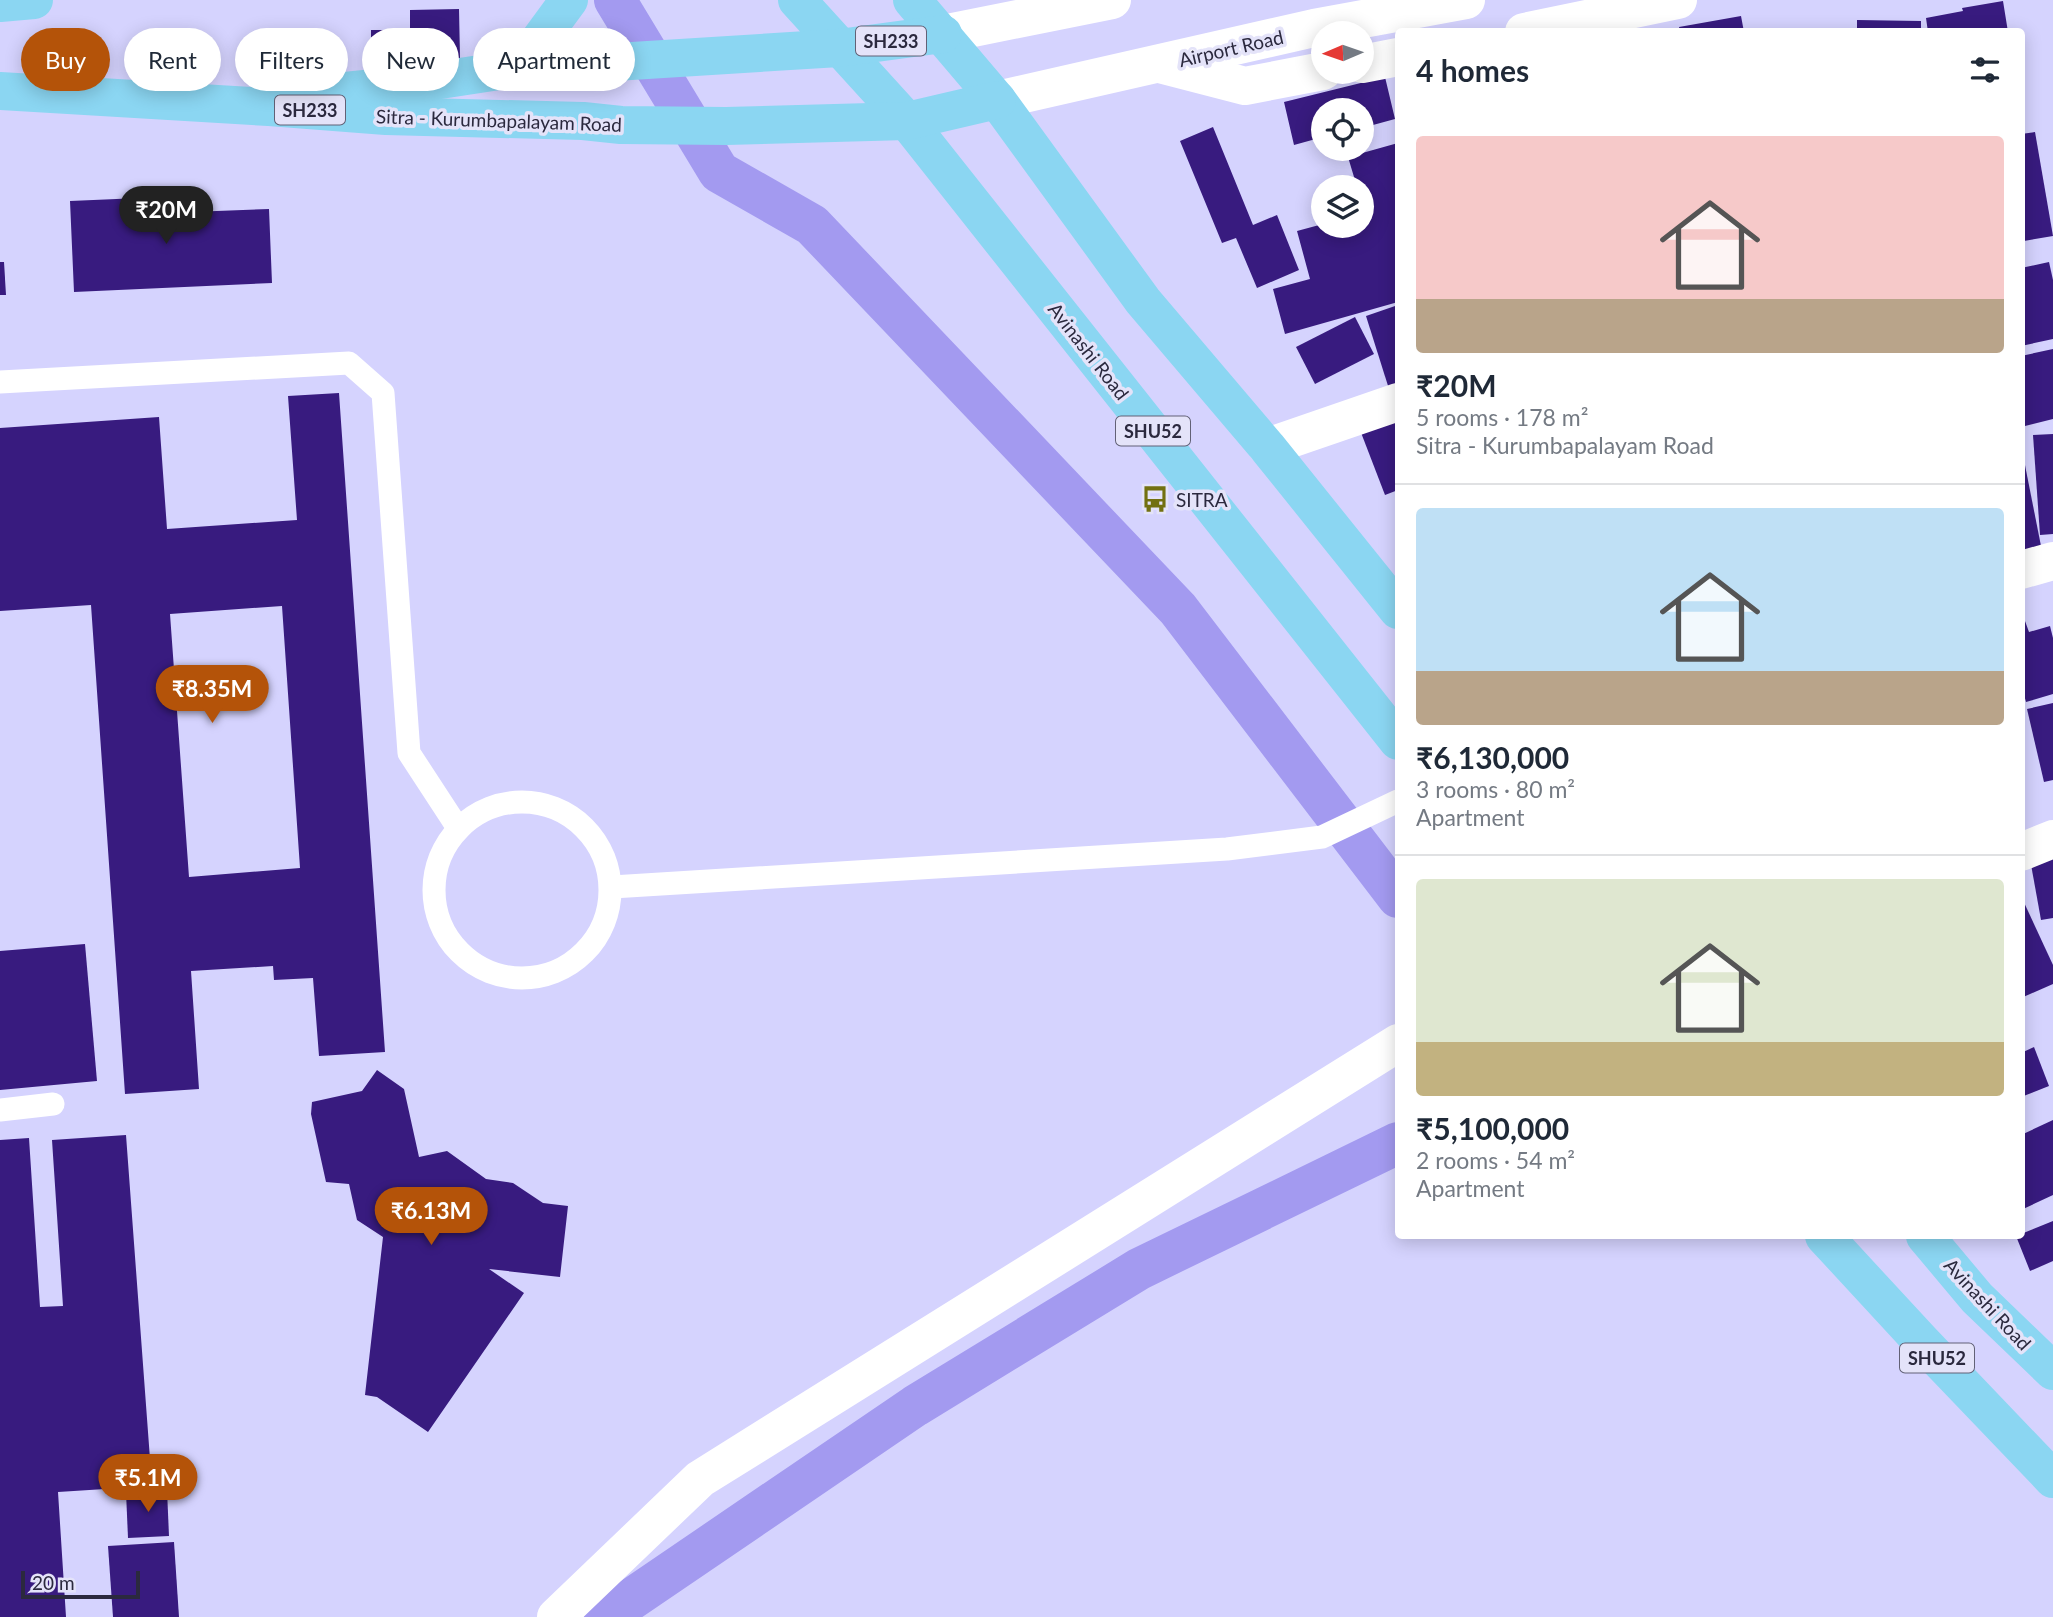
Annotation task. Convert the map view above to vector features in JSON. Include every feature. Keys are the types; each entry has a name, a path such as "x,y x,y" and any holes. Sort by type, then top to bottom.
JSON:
{"main road":[{"path":"0,3 33,0"},
{"path":"556,28 569,0"},
{"name":"Avinashi Road","path":"797,0 907,121 1395,737"},
{"path":"912,0 997,100 1143,301 1267,447 1395,606"},
{"name":"Sitra - Kurumbapalayam Road","path":"635,61 839,48 943,34"},
{"name":"Sitra - Kurumbapalayam Road","path":"0,67 335,93 473,76"},
{"name":"Sitra - Kurumbapalayam Road","path":"0,91 386,116 726,126 907,121 997,100"},
{"name":"SHU52","path":"1827,1239 1920,1341 2053,1479"},
{"name":"Avinashi Road","path":"1928,1239 1977,1298 2053,1370"}],"street":[{"path":"943,34 1112,0"},
{"name":"Airport Road","path":"997,100 1314,28 1466,0"},
{"path":"1552,28 1666,12"},
{"path":"1374,62 1395,58"},
{"path":"1160,64 1245,86 1311,73"},
{"path":"1267,447 1395,403"},
{"path":"2025,569 2053,561"},
{"path":"2025,850 2053,839"},
{"path":"556,1617 700,1479 1395,1045"}],"lane":[{"path":"0,382 349,363 383,393 408,754 458,828"},
{"path":"520,800 554,807 584,825 604,853 611,887 606,922 587,952 558,972 525,979 490,973 461,955 441,926 434,892 439,858 458,828 486,808 520,800"},
{"path":"611,887 1227,849 1322,837 1395,802"},
{"path":"0,1111 52,1104"}],"building":[{"path":"2003,1 2007,28 1927,28 1926,18 1963,11 1962,8"},
{"path":"459,9 460,58 459,28 410,28 410,10"},
{"path":"1741,16 1743,28 1679,28"},
{"path":"1857,20 1921,21 1921,28 1857,28"},
{"path":"1385,77 1395,119 1374,125 1374,98 1311,98 1311,140 1294,145 1284,102 1357,84 1374,84 1374,80"},
{"path":"1213,127 1253,225 1277,215 1299,270 1257,288 1236,238 1222,243 1180,141"},
{"path":"2035,132 2053,236 2025,241 2025,133"},
{"path":"1395,144 1395,303 1285,334 1273,289 1310,279 1297,231 1311,227 1311,238 1374,238 1374,175 1353,175 1349,161 1374,161 1374,150"},
{"path":"163,197 164,213 269,209 272,283 74,292 70,201"},
{"path":"0,262 4,262 6,295 0,295"},
{"path":"2049,262 2053,280 2053,339 2025,345 2025,267"},
{"path":"1395,306 1395,387 1389,389 1366,316"},
{"path":"1355,317 1374,354 1315,384 1296,347"},
{"path":"2053,349 2053,419 2025,426 2025,355"},
{"path":"339,393 385,1052 319,1056 313,978 274,980 273,966 191,971 199,1089 125,1094 91,605 0,611 0,428 159,417 167,529 297,520 288,396","holes":["282,606 300,868 189,877 170,614"]},
{"path":"1395,416 1395,491 1385,495 1360,430"},
{"path":"2053,434 2053,534 2040,535 2033,435"},
{"path":"2025,465 2042,551 2025,554"},
{"path":"2025,621 2029,632 2050,626 2053,638 2053,694 2026,702"},
{"path":"2053,703 2053,780 2044,782 2027,709"},
{"path":"2053,854 2053,918 2041,920 2030,859"},
{"path":"2025,905 2053,965 2053,984 2025,996"},
{"path":"85,944 97,1081 0,1090 0,951"},
{"path":"2034,1047 2049,1086 2025,1095 2025,1051"},
{"path":"377,1070 404,1089 419,1157 447,1151 486,1179 513,1183 543,1203 568,1206 560,1277 489,1269 524,1293 428,1432 377,1397 365,1395 383,1237 357,1220 349,1184 326,1182 311,1114 312,1102 362,1091"},
{"path":"2053,1120 2053,1195 2025,1208 2025,1133"},
{"path":"126,1135 152,1486 58,1492 66,1617 0,1617 0,1140 29,1138 40,1307 63,1306 52,1140"},
{"path":"2053,1221 2053,1261 2030,1271 2017,1239 2025,1239 2025,1232"},
{"path":"167,1490 169,1536 128,1538 126,1492"},
{"path":"174,1542 179,1617 113,1617 108,1546"}],"waterway":[{"path":"615,0 719,172 812,225 1178,609 1395,893"},
{"path":"605,1617 915,1406 1139,1269 1395,1144"}],"place":[{"name":"SITRA","path":"1155,499"}]}
